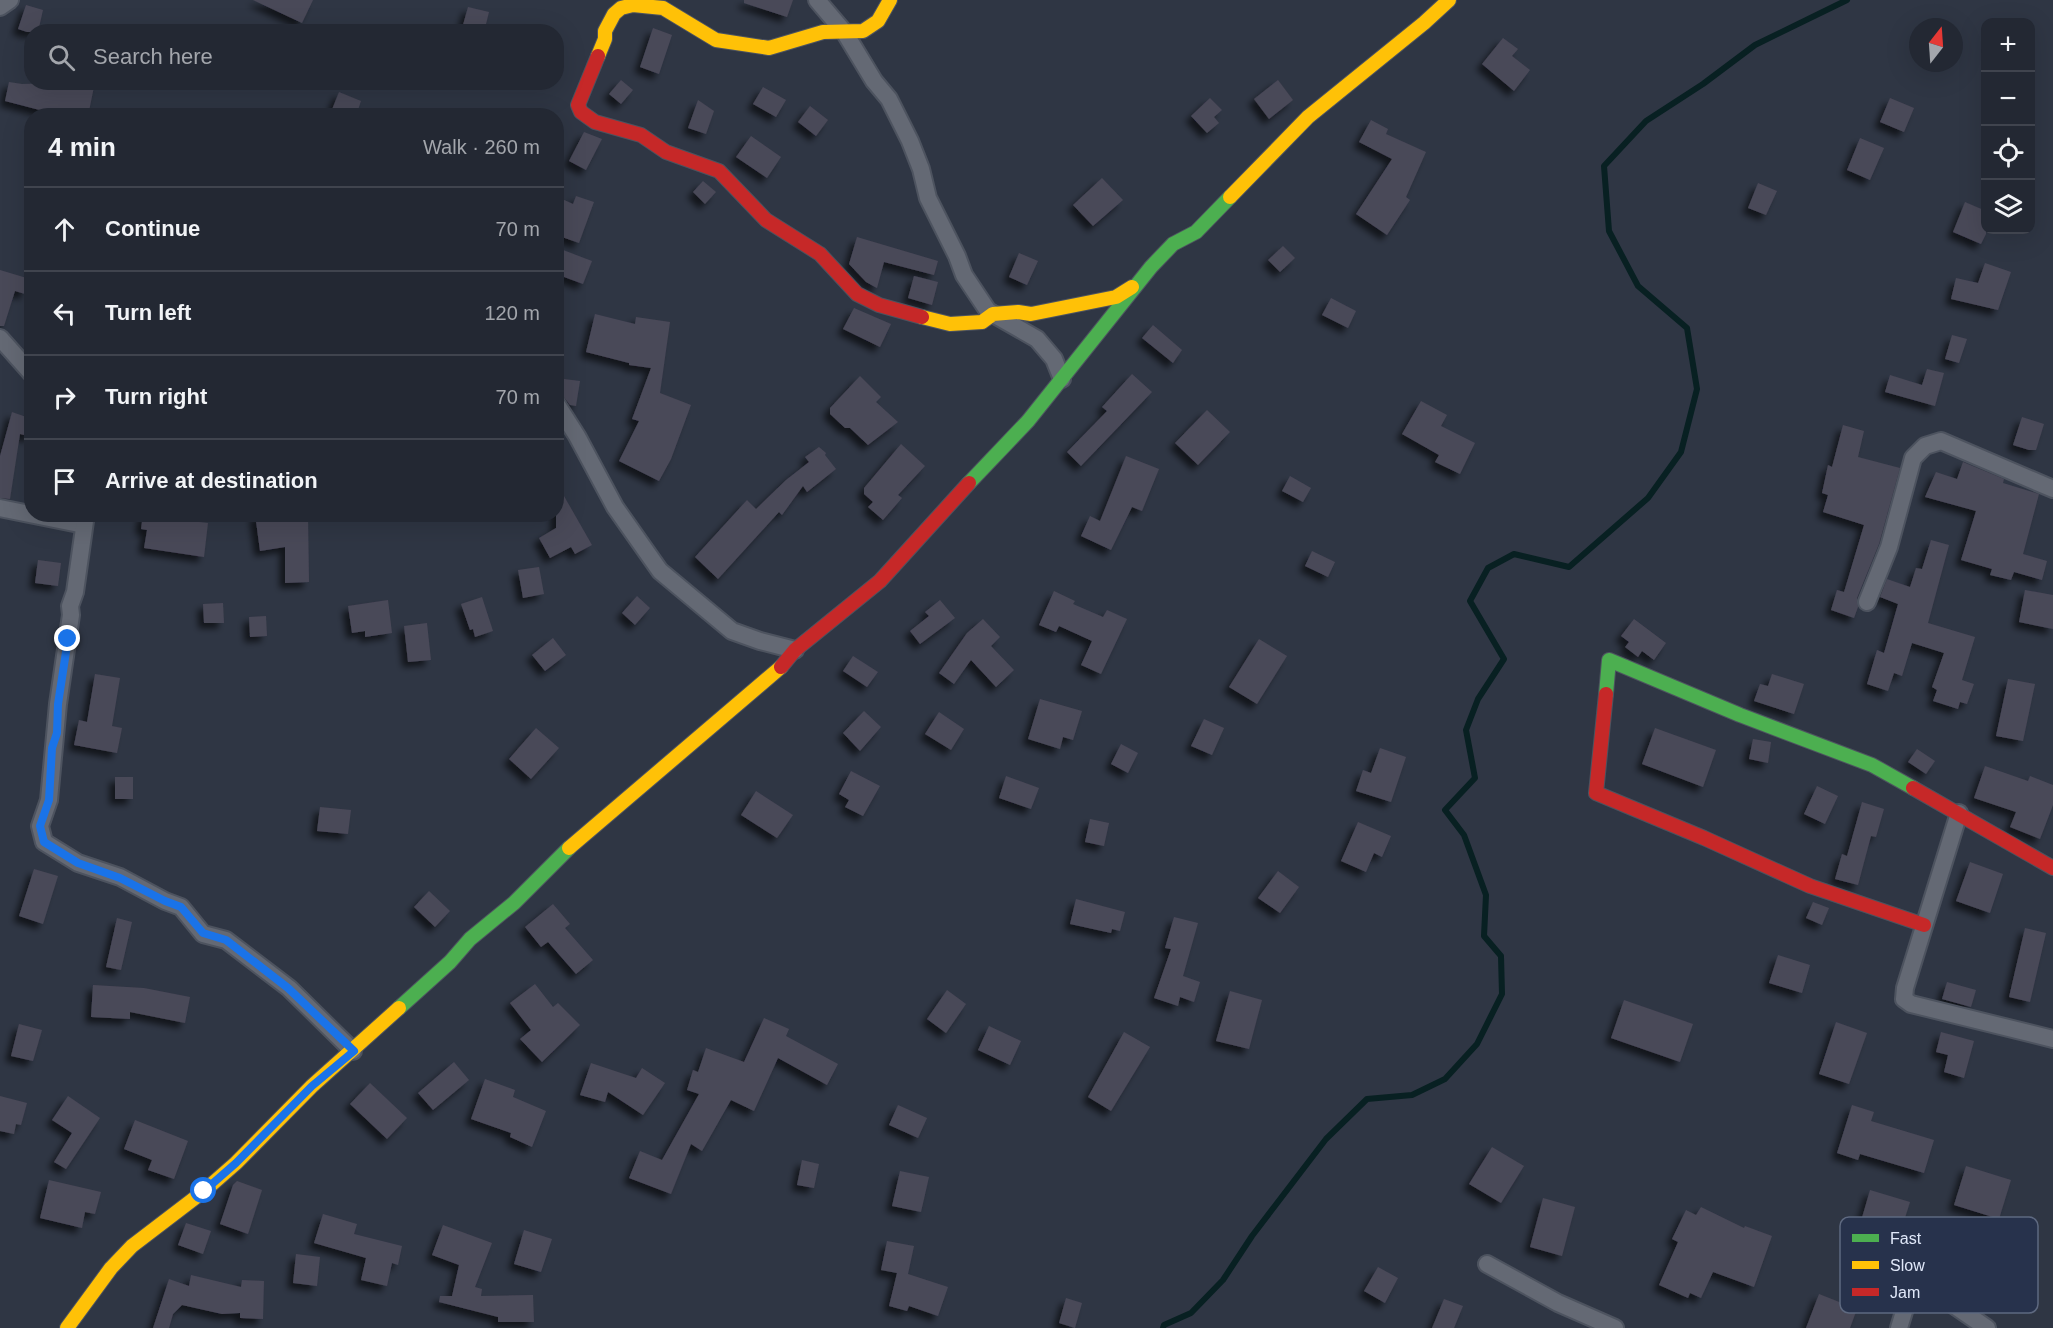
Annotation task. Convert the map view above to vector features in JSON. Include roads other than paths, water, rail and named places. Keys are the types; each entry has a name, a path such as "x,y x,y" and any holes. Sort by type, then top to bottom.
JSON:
{"street":[{"path":"0,7 10,0"},
{"path":"817,0 845,33 874,81 889,99 910,141 921,169 928,198 964,275 988,311 1037,339 1054,359 1062,379"},
{"path":"890,0 878,21 863,31 823,32 769,48 716,40 663,8 633,5 621,8 614,14 605,31 604,39 578,105 579,111 584,116 616,129 653,140 658,147 686,160 719,171 766,220 820,254 857,294 879,305 950,324 982,321 993,314 1018,312 1031,314 1116,297 1138,283"},
{"path":"67,1328 111,1268 132,1246 204,1191 236,1163 312,1086 354,1051 450,962 470,939 514,903 559,857 777,672 795,650 880,581 998,451 1029,421 1138,283 1173,244 1196,232 1308,117 1449,0"},
{"path":"0,338 24,365"},
{"path":"564,416 615,507 660,571 732,631 795,650"},
{"path":"1867,602 1889,547 1913,458 1925,446 1941,441 2053,488"},
{"path":"0,508 24,511"},
{"path":"85,522 75,592 70,606 71,615 58,704 49,800 40,826 44,842 78,863 120,878 181,907 203,933 226,940 288,988 354,1051"},
{"path":"1924,925 1810,886 1596,793 1609,660 1740,715 1872,765 2053,868"},
{"path":"1959,813 1905,988 1904,999 1911,1004 2053,1039"},
{"path":"1486,1264 1558,1303 1616,1328"},
{"path":"1899,1328 1904,1313"},
{"path":"1965,1313 1987,1328"}],"waterway":[{"path":"1163,1328 1164,1325 1191,1313 1223,1280 1252,1236 1326,1139 1367,1099 1412,1095 1445,1079 1477,1044 1502,994 1501,956 1484,936 1486,895 1464,835 1445,810 1475,778 1466,730 1478,699 1504,659 1470,601 1488,568 1514,554 1569,567 1648,498 1681,452 1697,389 1687,328 1638,286 1609,231 1604,166 1646,121 1703,84 1755,45 1847,0"}]}
